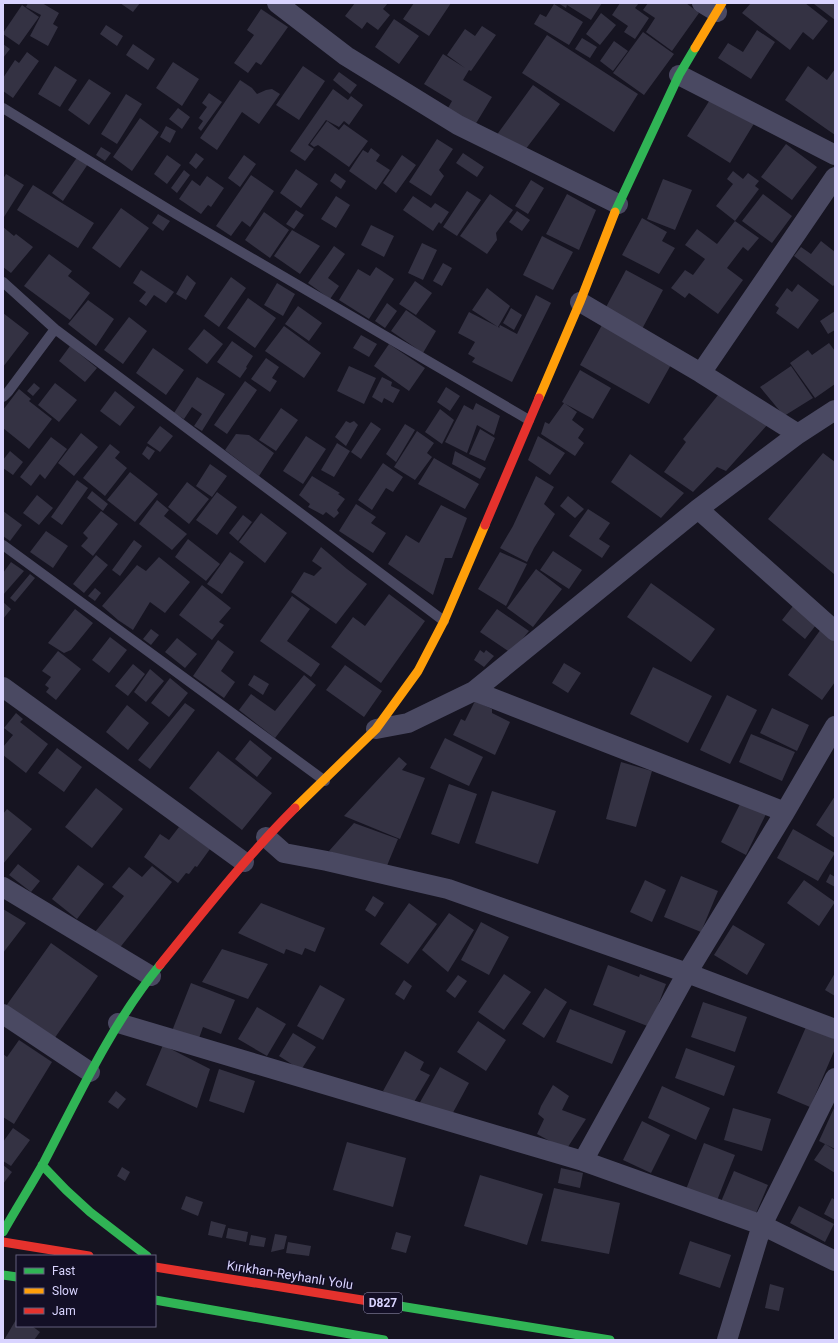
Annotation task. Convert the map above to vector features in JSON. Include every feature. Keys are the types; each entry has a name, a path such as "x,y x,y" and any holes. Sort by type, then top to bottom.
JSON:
{"main road":[{"path":"5,1224 42,1164 90,1072 118,1023 151,976 266,837 325,781 376,729 418,671 444,621 580,302 618,204 679,75 714,6"},
{"path":"42,1164 66,1190 90,1212 146,1255"},
{"path":"3,1242 83,1255"},
{"name":"Kırıkhan-Reyhanlı Yolu","path":"157,1266 610,1340"},
{"path":"3,1275 16,1277"},
{"path":"156,1300 384,1340"}],"street":[{"path":"276,3 346,56 458,125 618,204"},
{"path":"679,75 835,156"},
{"path":"701,373 835,177"},
{"path":"580,302 701,373 798,434"},
{"path":"376,729 408,723 474,691 698,509 798,434 835,410"},
{"path":"698,509 835,631"},
{"path":"474,691 785,812"},
{"path":"6,694 244,862"},
{"path":"583,1161 687,973 785,812 835,726"},
{"path":"266,837 284,853 327,861 448,889 687,973 835,1029"},
{"path":"3,886 151,976"},
{"path":"3,1014 90,1072"},
{"path":"118,1023 583,1161 762,1225 835,1261"},
{"path":"727,1340 762,1225 835,1078"}],"lane":[{"path":"3,108 176,214 529,420"},
{"path":"3,282 55,329 444,621"},
{"path":"3,397 55,329"},
{"path":"3,545 325,781"}],"building":[{"path":"28,3 42,3 59,13 53,24 58,27 48,46 30,36 41,15 26,7"},
{"path":"120,3 140,3 133,12"},
{"path":"355,3 388,3 383,9 390,15 378,30 367,22 362,29 345,16"},
{"path":"414,3 451,3 429,36 403,19"},
{"path":"558,3 602,3 591,20 567,5 566,8"},
{"path":"620,3 639,3 635,8 649,18 635,39 624,32 628,26 612,15"},
{"path":"648,3 686,3 699,13 672,51 646,32 655,18 643,10"},
{"path":"751,3 805,3 828,21 813,40 803,32 790,50 742,13"},
{"path":"835,3 835,20 814,4"},
{"path":"554,4 583,22 569,45 534,24 540,14 546,17"},
{"path":"22,5 39,17 19,45 3,33"},
{"path":"261,9 288,27 261,65 256,62 248,73 234,63 254,35 247,30"},
{"path":"601,13 616,25 600,45 586,34"},
{"path":"394,19 419,36 399,64 375,47"},
{"path":"106,25 123,36 117,46 100,34"},
{"path":"482,26 496,35 463,80 492,97 475,125 448,108 452,101 424,84 443,54 465,68 447,55 465,29 475,36"},
{"path":"757,30 775,42 751,79 718,58 728,43 743,52"},
{"path":"643,32 674,54 644,95 613,73"},
{"path":"547,35 638,94 614,132 522,73"},
{"path":"582,38 597,47 590,58 575,49"},
{"path":"614,41 628,51 613,71 600,61"},
{"path":"3,44 10,49 3,58"},
{"path":"133,44 155,59 148,70 126,55"},
{"path":"27,52 39,61 13,98 3,91 3,78 15,60 19,63"},
{"path":"173,62 199,79 182,106 156,88"},
{"path":"55,66 77,80 60,107 38,94"},
{"path":"303,66 325,81 299,120 276,105"},
{"path":"808,66 827,80 835,69 835,135 785,100"},
{"path":"339,72 357,85 350,94 333,80"},
{"path":"89,79 111,93 89,125 68,110"},
{"path":"240,80 252,88 257,94 272,89 280,94 259,124 242,112 217,150 200,138"},
{"path":"533,85 560,104 522,154 493,140"},
{"path":"333,89 348,100 351,96 363,105 349,125 344,121 339,127 326,120 308,145 314,149 305,161 290,151"},
{"path":"209,93 222,102 201,131 198,128 203,121 199,118 207,107 202,103"},
{"path":"126,94 142,104 117,144 101,134"},
{"path":"713,95 755,122 730,163 687,136"},
{"path":"178,108 190,117 182,129 169,119"},
{"path":"140,118 159,132 132,171 113,157"},
{"path":"327,121 339,130 344,124 368,141 349,167 318,145 314,147 310,144"},
{"path":"166,126 176,131 170,143 160,137"},
{"path":"437,139 453,149 439,170 444,176 431,196 409,182"},
{"path":"786,144 817,167 792,200 761,177"},
{"path":"101,147 111,153 105,161 96,155"},
{"path":"371,148 380,155 376,161 390,170 376,190 349,171 363,150 368,153"},
{"path":"196,153 204,159 196,169 189,163"},
{"path":"463,153 484,167 477,177 456,163"},
{"path":"167,155 181,165 167,184 154,174"},
{"path":"244,155 256,164 240,187 228,178"},
{"path":"402,155 416,165 396,193 383,183"},
{"path":"78,156 88,164 63,201 52,193"},
{"path":"296,169 318,184 301,208 280,193"},
{"path":"184,170 190,175 177,193 171,188"},
{"path":"733,171 743,179 748,173 759,181 755,186 759,189 735,221 716,206 733,184 727,179"},
{"path":"335,173 346,181 341,189 330,181"},
{"path":"6,174 24,185 4,217 3,179"},
{"path":"251,175 274,191 250,227 242,221 231,236 216,226"},
{"path":"207,176 224,188 211,207 208,205 201,214 179,199 192,180 200,186"},
{"path":"663,179 692,190 675,230 647,219"},
{"path":"531,180 544,188 528,214 515,206"},
{"path":"33,185 94,223 78,248 17,210"},
{"path":"467,191 481,200 457,236 443,227"},
{"path":"490,194 513,210 496,233 497,240 487,254 460,236"},
{"path":"567,194 596,210 579,250 546,234"},
{"path":"763,194 792,216 772,243 742,221"},
{"path":"336,196 350,205 336,228 321,219"},
{"path":"413,196 431,208 435,203 449,212 441,224 439,222 433,231 403,210"},
{"path":"121,208 149,228 120,268 92,248"},
{"path":"296,210 304,215 294,229 286,224"},
{"path":"517,211 530,220 522,231 509,222"},
{"path":"264,212 289,230 270,258 245,240"},
{"path":"158,214 170,221 163,231 152,223"},
{"path":"642,218 667,232 662,241 675,248 659,274 622,255"},
{"path":"735,221 759,238 748,251 743,247 727,268 743,280 718,314 689,293 685,298 671,288 685,270 693,275 705,259 685,245 697,229 717,244"},
{"path":"371,225 394,236 384,257 361,245"},
{"path":"3,227 14,236 16,234 33,247 11,273 3,267"},
{"path":"292,230 320,246 300,274 274,256"},
{"path":"542,236 573,252 553,290 523,275"},
{"path":"821,241 835,252 835,284 833,286 794,256 801,247 811,254"},
{"path":"422,243 437,250 423,280 408,273"},
{"path":"334,246 345,254 328,278 339,286 330,299 308,283"},
{"path":"49,254 72,271 68,276 90,293 70,320 24,286"},
{"path":"443,263 452,268 442,286 433,281"},
{"path":"376,267 394,279 369,319 339,300 358,269 370,276"},
{"path":"141,270 174,292 166,303 154,295 146,306 139,301 146,292 133,283"},
{"path":"626,270 663,290 642,329 605,309"},
{"path":"187,275 196,283 186,300 176,294"},
{"path":"231,277 246,288 219,327 204,316"},
{"path":"415,281 432,293 416,315 399,304"},
{"path":"277,283 295,294 283,316 264,305"},
{"path":"798,284 819,300 798,329 776,313 779,308 775,305 787,288 792,292"},
{"path":"487,288 510,306 498,327 472,310"},
{"path":"536,295 551,303 512,382 472,362 475,358 468,354 475,342 458,333 469,312 500,328 500,325 517,334"},
{"path":"248,298 276,318 255,348 227,328"},
{"path":"88,300 114,319 96,346 68,324"},
{"path":"387,303 397,311 385,328 375,321"},
{"path":"298,306 322,323 309,341 285,324"},
{"path":"511,308 522,315 514,330 503,323"},
{"path":"406,310 436,331 423,353 391,331"},
{"path":"835,311 835,330 828,334 820,321"},
{"path":"3,313 29,333 3,367"},
{"path":"129,317 147,331 123,364 104,350"},
{"path":"602,325 672,363 649,404 580,365"},
{"path":"284,326 321,353 304,378 265,351"},
{"path":"204,329 223,344 207,364 188,349"},
{"path":"361,335 377,344 369,357 353,348"},
{"path":"232,341 253,356 240,378 217,362"},
{"path":"829,343 835,351 835,384 815,398 790,363 808,350 812,355"},
{"path":"389,344 425,368 409,391 374,366"},
{"path":"70,346 97,368 85,382 59,361"},
{"path":"153,348 184,370 166,395 136,373"},
{"path":"266,358 279,367 272,378 277,381 270,392 251,379"},
{"path":"349,366 376,378 364,404 337,391"},
{"path":"791,366 813,398 784,416 760,387"},
{"path":"580,370 611,388 593,419 562,402"},
{"path":"197,377 225,394 202,431 194,426 202,414 192,407 184,419 174,413"},
{"path":"382,377 392,382 391,386 400,390 393,403 384,398 382,403 372,397"},
{"path":"245,381 257,390 227,434 214,425"},
{"path":"34,383 40,388 33,396 27,391"},
{"path":"55,383 77,400 59,422 38,405"},
{"path":"446,387 460,396 450,411 437,402"},
{"path":"19,389 31,399 29,401 52,419 29,449 3,428 3,410"},
{"path":"722,390 768,424 726,471 717,467 693,492 664,472 686,442 683,439"},
{"path":"115,391 135,407 120,426 100,411"},
{"path":"476,403 500,416 494,435 477,425 467,453 445,442 464,405 473,410"},
{"path":"564,403 577,412 572,420 584,429 578,438 584,443 575,456 541,434 545,422 549,424"},
{"path":"281,408 298,420 276,451 259,440"},
{"path":"440,409 454,420 442,444 425,432"},
{"path":"346,421 350,423 354,421 358,425 346,446 335,437"},
{"path":"371,422 381,429 361,459 351,452"},
{"path":"405,424 415,430 396,462 386,454"},
{"path":"160,426 173,436 160,452 147,443"},
{"path":"480,429 495,438 485,461 469,454"},
{"path":"417,431 434,443 427,453 432,457 415,480 394,467"},
{"path":"81,433 98,447 74,476 58,463"},
{"path":"236,434 249,435 274,453 259,476 225,450"},
{"path":"306,436 326,449 303,484 283,471"},
{"path":"538,436 565,453 550,475 528,460"},
{"path":"51,437 67,449 45,479 40,474 31,486 20,477"},
{"path":"337,443 350,451 334,477 321,470"},
{"path":"110,444 120,452 115,458 127,468 105,496 83,478"},
{"path":"147,446 155,451 149,460 142,454"},
{"path":"10,451 23,462 13,475 3,468 3,460"},
{"path":"455,451 486,468 480,479 452,464"},
{"path":"823,453 835,462 834,574 768,519"},
{"path":"630,454 684,493 661,518 611,482"},
{"path":"434,458 479,484 465,509 418,484"},
{"path":"383,463 403,477 393,492 386,488 372,510 358,500"},
{"path":"210,464 227,476 212,497 196,486"},
{"path":"130,472 158,494 135,522 107,500"},
{"path":"312,476 340,493 338,494 345,499 337,510 339,513 334,518 326,512 323,515 308,507 310,504 299,495"},
{"path":"536,476 554,487 544,504 555,514 527,562 500,548 513,526"},
{"path":"77,480 88,488 62,525 51,517"},
{"path":"187,482 209,499 189,524 168,507"},
{"path":"92,491 108,504 103,511 87,498"},
{"path":"217,492 237,507 217,535 196,520"},
{"path":"37,495 53,508 39,525 23,513"},
{"path":"568,496 584,509 575,518 560,506"},
{"path":"157,500 169,510 164,516 187,534 172,550 139,524"},
{"path":"356,504 376,517 371,523 386,533 373,553 339,531"},
{"path":"441,505 467,518 452,558 445,558 433,595 388,564 406,535 419,543"},
{"path":"588,509 610,523 599,539 610,546 602,558 569,536"},
{"path":"3,511 22,525 10,541 3,536"},
{"path":"101,511 118,524 93,556 81,546 88,538 83,533"},
{"path":"261,513 287,533 265,563 239,542"},
{"path":"243,515 252,522 238,541 229,533"},
{"path":"46,531 68,546 53,568 30,552"},
{"path":"188,539 220,564 206,581 175,557"},
{"path":"134,540 142,546 120,576 112,570"},
{"path":"321,547 367,584 336,624 291,592 304,572 314,576 322,568 312,561"},
{"path":"553,551 582,570 569,589 540,570"},
{"path":"230,552 244,562 222,594 207,584"},
{"path":"500,552 527,564 506,606 478,589"},
{"path":"96,555 108,565 84,593 73,584"},
{"path":"159,557 190,582 165,613 150,602 133,630 118,620 102,606 137,565 146,571"},
{"path":"11,562 24,571 3,595 3,573"},
{"path":"536,569 562,589 533,627 507,608"},
{"path":"30,574 35,578 15,602 10,598"},
{"path":"651,583 715,629 691,662 627,617"},
{"path":"202,585 231,608 219,622 224,625 212,640 179,615"},
{"path":"95,588 101,593 95,601 88,596"},
{"path":"389,594 425,621 381,683 331,647 353,617 365,626"},
{"path":"292,596 310,609 287,641 320,664 311,677 260,641"},
{"path":"3,602 11,609 3,619"},
{"path":"793,606 816,625 805,639 782,620"},
{"path":"75,609 93,623 71,650 64,653 48,643"},
{"path":"497,609 529,631 511,653 480,632"},
{"path":"151,629 159,635 151,645 143,639"},
{"path":"821,629 835,640 835,682 822,700 788,675"},
{"path":"110,637 127,650 109,673 92,660"},
{"path":"177,638 197,654 185,668 165,652"},
{"path":"218,640 234,652 221,671 235,682 224,698 193,676"},
{"path":"480,650 484,653 486,650 494,656 484,667 474,660"},
{"path":"58,651 81,669 56,700 46,692 49,688 45,685 51,677 42,671"},
{"path":"564,663 581,673 568,693 552,683"},
{"path":"133,664 145,674 128,696 115,686"},
{"path":"345,665 382,691 364,717 326,690"},
{"path":"653,667 712,696 688,743 630,714"},
{"path":"150,669 164,681 146,702 134,692"},
{"path":"254,675 269,684 263,695 248,685"},
{"path":"304,675 316,685 275,738 239,710 251,694 275,711"},
{"path":"170,678 188,693 169,717 151,703"},
{"path":"727,695 757,710 730,764 700,750"},
{"path":"475,701 492,709 492,713 510,722 495,755 453,735 461,719 465,721"},
{"path":"185,703 195,710 150,769 138,760"},
{"path":"127,705 149,723 128,750 106,732"},
{"path":"772,708 809,725 797,751 760,733"},
{"path":"16,713 23,719 20,722 48,744 26,773 3,755 3,747 13,735 4,728"},
{"path":"751,734 795,752 782,781 739,762"},
{"path":"445,738 483,757 469,786 430,768"},
{"path":"250,740 272,758 257,777 235,759"},
{"path":"57,748 82,767 64,792 38,773"},
{"path":"218,751 272,793 242,830 189,788"},
{"path":"399,757 407,764 402,770 425,778 400,839 344,816"},
{"path":"621,762 652,771 636,827 606,819"},
{"path":"449,784 477,794 459,844 431,834"},
{"path":"96,788 123,809 92,848 65,827"},
{"path":"492,791 556,811 538,864 475,843"},
{"path":"835,796 835,838 816,825"},
{"path":"741,802 766,814 746,855 721,842"},
{"path":"7,809 32,829 3,864 3,814"},
{"path":"354,823 398,839 384,873 329,851"},
{"path":"179,827 210,849 197,867 195,866 189,874 186,873 178,883 144,857 160,834 169,840"},
{"path":"793,829 835,853 818,881 777,858"},
{"path":"18,864 40,881 31,892 9,875"},
{"path":"78,865 104,884 77,919 52,899"},
{"path":"152,866 172,882 118,950 95,932 124,896 112,887 129,867 142,877"},
{"path":"830,874 835,877 835,887 826,882"},
{"path":"681,876 718,891 701,932 664,917"},
{"path":"645,880 666,890 652,922 630,912"},
{"path":"804,880 835,902 819,926 787,903"},
{"path":"373,896 384,903 375,917 365,910"},
{"path":"261,903 325,928 315,952 305,948 302,955 286,949 284,954 238,933"},
{"path":"409,903 437,924 408,964 380,944"},
{"path":"3,909 26,923 3,953"},
{"path":"449,913 474,930 448,972 422,950"},
{"path":"481,922 509,937 489,975 461,960"},
{"path":"733,925 765,944 747,975 714,955"},
{"path":"51,943 98,976 54,1039 6,1006"},
{"path":"222,949 268,964 248,999 202,982"},
{"path":"608,965 639,977 640,974 666,984 650,1027 593,1005"},
{"path":"835,973 835,996 825,990"},
{"path":"504,974 531,992 504,1030 478,1012"},
{"path":"458,975 467,981 455,998 446,991"},
{"path":"404,980 412,986 404,1000 395,994"},
{"path":"191,983 235,1000 221,1034 203,1027 198,1041 172,1031"},
{"path":"320,985 345,999 323,1040 297,1026"},
{"path":"545,988 567,1002 544,1038 522,1024"},
{"path":"703,1002 747,1017 735,1052 691,1037"},
{"path":"257,1007 286,1024 267,1056 238,1039"},
{"path":"570,1009 626,1031 612,1064 556,1042"},
{"path":"478,1021 506,1040 486,1071 457,1052"},
{"path":"806,1027 835,1039 835,1049 810,1107 777,1093"},
{"path":"293,1033 316,1047 301,1070 279,1056"},
{"path":"19,1040 52,1062 14,1124 3,1117 3,1054 7,1057"},
{"path":"163,1045 210,1069 197,1108 146,1085"},
{"path":"686,1048 735,1066 724,1096 675,1078"},
{"path":"405,1051 424,1062 420,1070 430,1075 411,1107 383,1091"},
{"path":"440,1067 469,1083 449,1120 419,1104"},
{"path":"219,1069 255,1081 244,1113 209,1101"},
{"path":"553,1085 569,1096 562,1110 586,1119 566,1150 537,1134 544,1119 538,1114"},
{"path":"662,1086 710,1108 696,1140 648,1118"},
{"path":"116,1091 126,1099 118,1109 108,1102"},
{"path":"835,1106 835,1149 819,1141"},
{"path":"733,1108 771,1119 762,1151 724,1140"},
{"path":"642,1121 670,1135 651,1173 623,1160"},
{"path":"13,1128 30,1140 11,1166 3,1161 3,1142"},
{"path":"347,1142 406,1158 393,1207 333,1190"},
{"path":"704,1143 735,1155 716,1203 685,1192"},
{"path":"825,1144 835,1150 835,1173 814,1160"},
{"path":"3,1165 12,1172 3,1184"},
{"path":"122,1167 130,1172 125,1181 117,1176"},
{"path":"561,1168 583,1173 580,1188 558,1183"},
{"path":"734,1171 768,1185 754,1218 720,1204"},
{"path":"480,1175 543,1194 527,1245 464,1226"},
{"path":"554,1188 620,1203 609,1254 541,1241"},
{"path":"186,1196 203,1202 198,1216 181,1209"},
{"path":"832,1198 835,1200 835,1220 824,1214"},
{"path":"799,1206 834,1224 825,1242 790,1223"},
{"path":"211,1221 226,1225 222,1238 208,1235"},
{"path":"228,1228 248,1232 246,1242 226,1238"},
{"path":"396,1232 411,1236 406,1253 391,1249"},
{"path":"275,1234 287,1236 284,1249 271,1252"},
{"path":"251,1235 266,1238 264,1247 249,1245"},
{"path":"690,1241 731,1255 720,1288 679,1274"},
{"path":"288,1242 311,1246 309,1256 286,1253"},
{"path":"770,1284 784,1288 779,1311 765,1308"},
{"path":"16,1320 16,1327 33,1327 40,1332 34,1340 4,1340"}],"traffic: fast":[{"path":"615,212 679,75 695,48"},
{"path":"3,1232 43,1164 111,1036 142,988 160,965"},
{"path":"42,1165 90,1212 146,1255"},
{"path":"3,1275 16,1277"},
{"path":"156,1300 384,1340"},
{"path":"381,1303 610,1340"}],"traffic: slow":[{"path":"695,48 722,3"},
{"path":"539,398 580,302 615,212"},
{"path":"295,808 376,729 418,671 444,621 485,525"}],"traffic: jam":[{"path":"485,525 539,398"},
{"path":"160,965 242,865 295,808"},
{"path":"3,1242 83,1255"},
{"path":"156,1267 381,1303"}]}
